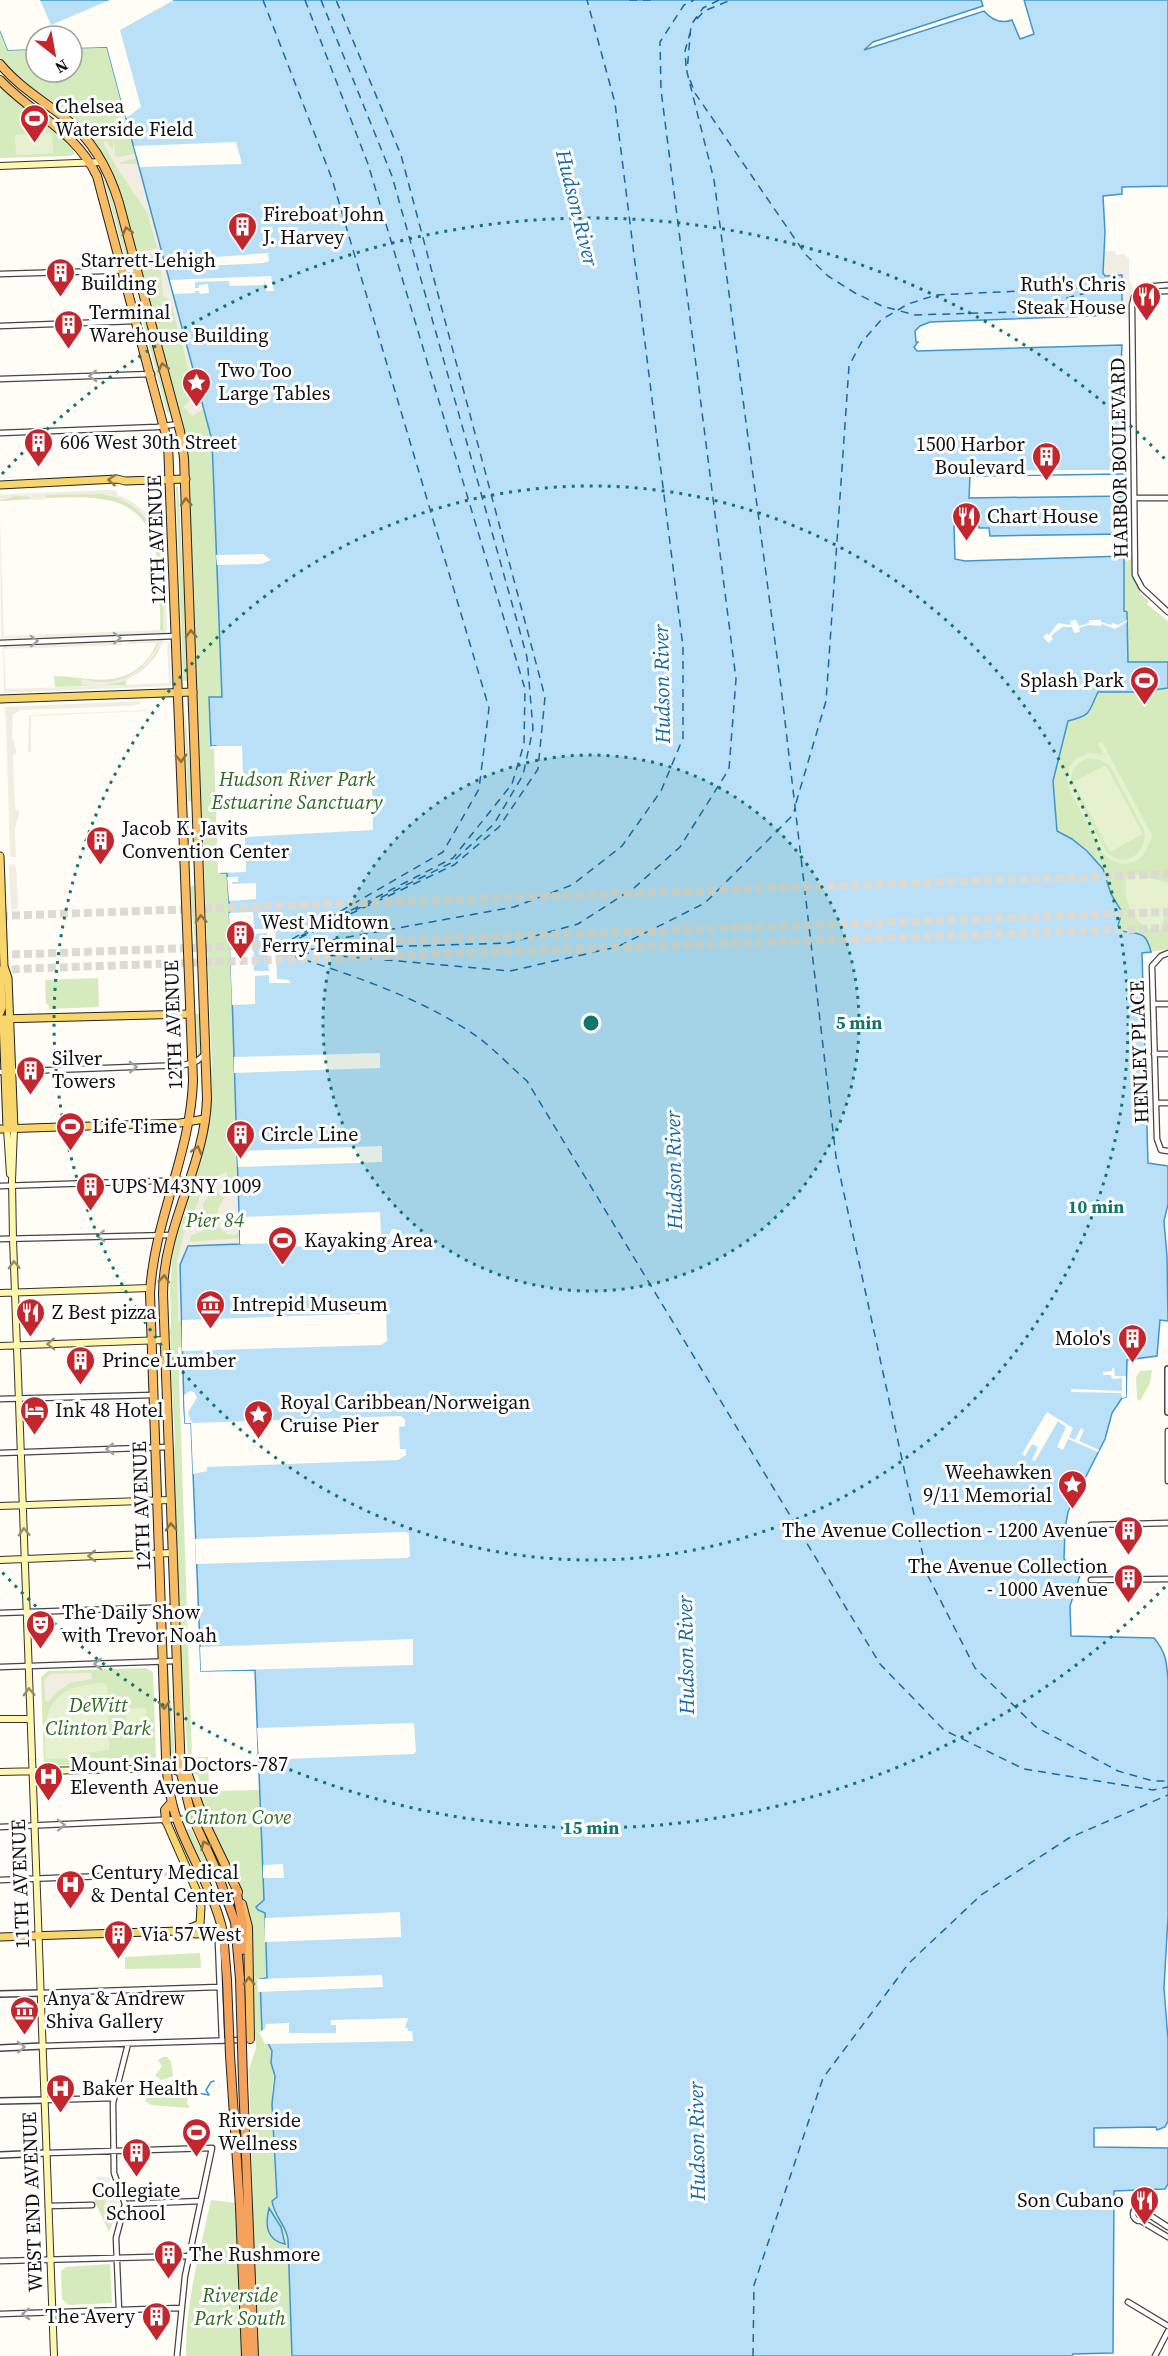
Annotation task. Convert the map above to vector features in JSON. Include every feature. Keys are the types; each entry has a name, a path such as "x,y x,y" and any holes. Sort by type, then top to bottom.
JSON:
{"highway":[{"name":"12TH AVENUE","path":"0,64 22,87 77,128 102,162 115,190 183,450 186,479 207,1092 205,1119 171,1235 163,1282 180,1770 193,1819 217,1872"},
{"name":"12TH AVENUE","path":"0,80 63,130 90,162 101,185 165,426 171,479 192,1063 192,1091 188,1122 159,1234 150,1288 166,1768 177,1821 214,1901 223,1932"},
{"path":"183,810 191,804 197,804"},
{"path":"185,862 199,868"},
{"path":"154,1434 168,1434"},
{"path":"180,1770 187,1772 203,1818 236,1889 247,1922 250,2039"},
{"path":"166,1821 165,1810 172,1802"},
{"path":"217,1872 232,1911 239,1962 254,2356"},
{"path":"236,1889 244,1937 239,1962"},
{"path":"223,1932 242,2227 246,2356"}],"main road":[{"path":"0,166 102,162"},
{"path":"0,485 106,479 125,481 186,479"},
{"path":"0,699 193,692"},
{"name":"11TH AVENUE","path":"0,859 2,1008 7,1129 12,1184 43,2046"},
{"name":"11TH AVENUE","path":"2,966 8,978 3,1017"},
{"path":"3,1017 190,1014"},
{"path":"7,1129 188,1122 205,1119"},
{"path":"0,1293 150,1288"},
{"path":"0,1346 165,1340"},
{"path":"0,1506 170,1500"},
{"path":"0,1560 172,1553"},
{"path":"0,1719 30,1719"},
{"path":"0,1772 166,1768 180,1770"},
{"path":"0,1937 179,1931 196,1927 200,1922 200,1899 166,1821"},
{"path":"179,1931 196,1934 223,1932"},
{"name":"WEST END AVENUE","path":"43,2046 54,2356"}],"street":[{"path":"0,274 137,270"},
{"path":"1139,292 1147,285 1168,285"},
{"path":"1139,292 1168,291"},
{"name":"HARBOR BOULEVARD","path":"1139,292 1132,302 1136,578 1144,590 1168,612"},
{"path":"0,326 138,321"},
{"path":"0,380 152,374"},
{"path":"0,433 178,424"},
{"path":"1134,498 1168,498"},
{"path":"0,642 176,636"},
{"name":"HENLEY PLACE","path":"1168,953 1161,956 1152,966 1159,1147 1164,1152 1168,1151"},
{"path":"1153,1004 1168,1004"},
{"path":"5,1072 192,1063 206,1053"},
{"path":"1154,1054 1168,1054"},
{"path":"1156,1103 1168,1103"},
{"path":"0,1186 188,1180"},
{"path":"0,1239 171,1235"},
{"path":"1167,1371 1168,1412"},
{"path":"0,1399 153,1395"},
{"path":"1168,1431 1168,1481"},
{"path":"0,1453 168,1447"},
{"path":"1090,1525 1168,1523"},
{"path":"1091,1580 1168,1579"},
{"path":"0,1613 174,1607"},
{"path":"0,1667 176,1660"},
{"path":"0,1827 177,1821 203,1818"},
{"path":"178,1874 217,1872"},
{"path":"0,1880 106,1876"},
{"name":"12TH AVENUE","path":"222,2041 218,1943 223,1932"},
{"path":"0,1994 219,1987"},
{"path":"0,2048 250,2039"},
{"path":"119,2310 116,2233 125,2204 114,2172 114,2098 128,2044"},
{"path":"0,2101 114,2098"},
{"path":"0,2155 212,2148 180,2308 177,2356"},
{"path":"125,2204 201,2201"},
{"path":"48,2206 92,2205"},
{"path":"1168,2227 1143,2208 1135,2209 1134,2218 1168,2237"},
{"path":"1141,2221 1148,2214"},
{"path":"0,2261 189,2256"},
{"path":"1128,2302 1168,2325"},
{"path":"0,2314 180,2308"},
{"path":"1155,2356 1168,2331"}],"green space":[{"path":"0,0 186,0 235,113 227,873 229,906 384,899 184,1385 182,1347 178,1347 192,1757 208,1757 209,1791 419,1786 272,2051 274,2065 272,2107 277,2197 272,2201 288,2239 292,2356 186,2356 191,2297 211,2200 236,2203 237,2208 253,2207 249,2069 256,2048 248,1913 209,1824 200,1793 198,1775 189,1772 181,1664 175,1443 169,1332 171,1327 170,1289 173,1248 196,1179 205,1136 210,1096 210,1068 212,1067 187,456 178,411 137,254 111,170 83,126 64,109 25,84 84,84 84,24 24,24 24,83 13,74 0,57"},
{"path":"0,86 54,128 71,146 75,154 0,158"},
{"name":"Chelsea Waterside Field","path":"52,133 53,153 16,155 15,135"},
{"path":"98,168 108,186 129,256 125,257 106,187"},
{"path":"131,277 148,330 171,412 167,413"},
{"path":"178,486 189,681 183,681 176,487"},
{"path":"116,490 117,495 144,512 158,533 162,546 166,618 162,642 150,663 126,680 126,685 55,687 54,676 103,680 122,677 143,664 150,656 159,636 160,625 158,570 154,544 150,532 135,512 111,501 80,497 0,501 0,495"},
{"path":"1124,556 1132,556 1132,576 1140,594 1149,601 1147,604 1168,621 1168,662 1128,662 1124,612"},
{"path":"1168,688 1168,949 1151,952 1149,942 1133,931 1117,929 1122,912 1111,894 1103,869 1072,839 1057,831 1053,781 1068,721 1086,715 1098,692 1137,692"},
{"path":"184,704 193,800 188,802"},
{"path":"1102,742 1153,837 1143,855 1134,862 1118,862 1103,853 1070,791 1067,779 1070,766 1077,758 1090,753 1104,755 1098,744","holes":["1089,758 1101,760 1110,766 1144,830 1143,844 1135,856 1129,859 1116,858 1105,849 1072,783 1072,774 1080,763"]},
{"path":"1106,765 1143,834 1110,852 1073,782"},
{"path":"1128,872 1168,883 1168,904 1160,931 1142,924 1130,910 1126,891"},
{"path":"196,885 198,948 195,948 190,896 190,888"},
{"path":"98,978 99,1007 49,1009 49,1005 46,1004 45,980"},
{"path":"195,1014 201,1014 202,1052 198,1058"},
{"path":"1152,1370 1150,1383 1140,1401 1137,1399 1136,1377 1140,1371"},
{"path":"168,1665 175,1758 170,1758"},
{"name":"DeWitt Clinton Park","path":"146,1668 153,1672 156,1757 149,1762 44,1766 41,1677 48,1671"},
{"path":"104,1683 107,1687 109,1750 85,1753 82,1758 46,1759 46,1727 52,1704 60,1695 71,1689"},
{"path":"146,1708 147,1723 126,1724 126,1709"},
{"path":"186,1829 191,1829 209,1865 207,1869 203,1867"},
{"path":"200,1953 201,1968 125,1969 125,1957"},
{"path":"163,2057 171,2061 173,2076 162,2080 155,2076 162,2066 158,2060"},
{"path":"188,2093 191,2098 188,2098 187,2104 190,2106 188,2108 151,2105 145,2101 149,2094"},
{"path":"105,2196 107,2200 104,2206 110,2214 114,2208 118,2209 109,2232 94,2200"},
{"path":"110,2264 112,2303 68,2305 62,2299 61,2271 66,2267"}],"shaded area":[{"path":"163,0 174,0 120,30 141,107 126,117 127,120 120,124 116,131 115,156 120,157 157,148 135,149 134,146 236,142 242,164 140,168 204,409 192,416 183,406 193,399 192,382 171,302 163,296 160,268 146,269 145,263 157,261 154,253 143,256 143,252 157,248 148,214 103,143 106,141 113,151 113,137 116,126 107,132 105,139 102,130 129,111 133,105 132,98 118,78 122,76 120,56 111,26 136,16","holes":["208,148 226,152 233,161 183,163 169,152 171,149","161,152 168,154 177,163 120,164"]},
{"path":"1105,251 1115,251 1116,255 1123,254 1129,258 1129,280 1134,289 1130,300 1130,317 1121,316 1122,309 1103,273"},
{"path":"116,490 117,495 131,501 145,512 161,538 164,558 167,629 163,640 170,643 171,686 4,693 3,646 121,642 122,645 4,649 6,689 94,686 82,685 81,679 111,682 127,677 141,668 158,645 156,643 127,644 131,641 157,641 159,634 1,638 0,515 4,636 163,630 163,592 159,592 159,577 162,576 159,542 149,522 134,507 118,498 102,494 46,495 46,499 33,500 29,497 16,496 0,501 0,494 6,496","holes":["167,642 169,683 101,686 121,682 135,675 150,662 162,643"]},
{"path":"141,701 140,704 132,706 21,710 13,714 12,737 16,749 13,755 15,809 19,811 19,815 15,828 16,857 10,857 4,707"},
{"path":"148,710 31,716 31,752 28,752 29,715"},
{"path":"12,864 16,866 18,908 13,911 11,909 9,867"},
{"path":"227,1172 227,1192 239,1196 240,1217 273,1243 188,1246 180,1265 182,1321 178,1321 177,1260 186,1226 188,1227 191,1221 200,1196 201,1192 197,1189 203,1189 204,1181","holes":["214,1187 224,1198 218,1209 218,1219 204,1222 203,1204","217,1226 227,1234 234,1235 242,1232 242,1238 189,1242 192,1235"]},
{"path":"91,1673 92,1679 70,1683 48,1702 45,1700 44,1680 50,1674"},
{"path":"97,2177 109,2177 110,2181 106,2185 105,2193 108,2197 112,2187 115,2193 112,2197 114,2201 117,2200 118,2209 114,2208 110,2214 104,2206 107,2201 105,2196 98,2198"}],"water":[{"name":"Hudson River","path":"0,0 981,0 983,6 873,42 864,50 984,11 996,20 1012,20 1020,39 1034,34 1024,0 1168,0 1168,186 1122,187 1122,194 1103,196 1105,232 1103,273 1105,276 1122,275 1122,309 1113,310 1113,315 930,322 915,331 916,342 918,342 914,347 917,351 1122,345 1119,402 1123,415 1124,474 970,476 969,498 1124,496 1125,534 990,536 989,528 979,528 978,520 959,522 959,526 954,526 955,559 965,561 1124,556 1124,611 1127,612 1128,662 1168,662 1168,688 1137,692 1098,692 1085,715 1068,721 1053,781 1057,831 1087,851 1103,869 1111,894 1122,912 1117,929 1142,935 1149,944 1151,952 1142,953 1148,1163 1168,1166 1168,1204 1164,1221 1168,1321 1160,1320 1157,1356 1127,1360 1126,1397 1122,1398 1112,1413 1105,1439 1068,1512 1065,1529 1064,1559 1081,1572 1070,1606 1071,1636 1154,1638 1165,1658 1168,1681 1168,1917 1164,1988 1168,2039 1168,2121 1165,2127 1157,2130 1156,2127 1094,2128 1094,2147 1168,2148 1168,2184 1165,2189 1114,2191 1113,2353 1073,2354 1072,2356 292,2356 288,2239 272,2201 277,2197 272,2104 275,2076 271,2063 272,2051 262,2032 260,1979 267,1978 265,1913 256,1907 264,1900 255,1670 201,1671 191,1423 185,1423 184,1408 180,1265 188,1246 240,1244 229,901 227,873 221,873 216,746 211,746 209,697 222,697 212,440 107,47 84,48 84,24 24,24 24,49 8,50 0,30"},
{"path":"269,2208 281,2227 285,2244 274,2239 268,2231"}],"pier":[{"path":"0,0 40,0 51,24 24,24 24,49 8,50 0,30"},
{"path":"110,0 174,0 120,30 141,107 126,118 107,47 84,48 84,24 53,24"},
{"path":"236,142 242,164 140,167 134,146"},
{"path":"268,253 269,261 264,263 203,266 204,256"},
{"path":"202,256 202,258 172,260 193,259 194,267 221,268 167,270 164,258"},
{"path":"271,276 274,291 266,291 265,280 264,285 230,286 229,281 195,282 195,288 208,284 209,293 200,294 199,291 195,291 195,293 174,294 170,280"},
{"path":"1115,470 1115,473 969,476 938,475 937,472"},
{"path":"263,554 271,560 261,564 217,565 216,555"},
{"path":"1076,620 1079,626 1089,623 1089,620 1101,620 1111,625 1113,623 1118,625 1127,620 1127,622 1115,629 1102,624 1101,626 1088,625 1079,628 1080,632 1074,633 1072,627 1062,627 1051,636 1053,639 1049,643 1043,637 1047,633 1049,635 1058,623 1071,625 1070,621"},
{"path":"211,746 242,746 243,775 370,771 372,774 373,830 245,837 246,872 218,873 214,749 210,749"},
{"path":"227,877 238,877 238,882 232,882 232,884 256,883 256,899 229,901"},
{"path":"253,912 254,929 267,929 267,920 289,919 286,923 275,924 277,979 289,980 291,983 269,983 269,975 255,976 255,1004 232,1005 229,913","holes":["267,933 269,971 254,971 253,934"]},
{"path":"380,1053 380,1068 234,1073 234,1057"},
{"path":"382,1146 382,1162 238,1167 237,1151"},
{"name":"Pier 84","path":"380,1212 381,1234 389,1235 392,1229 396,1229 396,1239 308,1242 308,1246 283,1247 282,1243 240,1244 240,1217"},
{"path":"386,1313 387,1341 381,1345 182,1351 182,1320"},
{"path":"1114,1368 1115,1376 1126,1376 1126,1397 1122,1398 1121,1393 1071,1392 1071,1389 1122,1391 1122,1378 1112,1379 1111,1375 1103,1375 1103,1372 1112,1371"},
{"path":"190,1391 194,1392 197,1398 188,1412 193,1423 401,1416 405,1420 405,1426 399,1427 400,1449 406,1449 406,1455 398,1460 207,1467 207,1471 193,1474 191,1423 185,1423 184,1395"},
{"path":"1047,1412 1073,1428 1069,1437 1075,1440 1081,1428 1084,1430 1079,1441 1099,1450 1098,1452 1068,1439 1063,1450 1057,1447 1066,1427 1058,1421 1035,1461 1032,1460 1038,1447 1032,1444 1025,1456 1022,1454"},
{"path":"406,1532 409,1534 410,1556 407,1558 196,1564 195,1539"},
{"path":"413,1639 413,1665 201,1671 200,1647"},
{"path":"414,1723 416,1751 414,1754 259,1760 257,1728"},
{"path":"283,1864 284,1878 263,1878 263,1865"},
{"path":"400,1912 401,1937 265,1942 265,1918"},
{"path":"382,1975 383,1987 258,1992 257,1979"},
{"path":"408,2018 405,2028 412,2031 413,2041 265,2044 259,2032 265,2029 266,2024 289,2023 289,2033 336,2033 336,2025 331,2025 331,2020"}],"waterway":[{"path":"192,2092 209,2095 206,2090 214,2081"},
{"path":"149,2094 188,2093"}],"ferry route":[{"path":"263,0 332,179 489,708 479,789 443,852 287,942"},
{"path":"301,936 453,858 512,784 524,744 525,689 368,164 305,0"},
{"path":"321,0 392,176 527,657 533,729 523,775 494,824 451,863 331,922"},
{"path":"274,950 454,865 499,827 538,769 545,697 401,155 336,0"},
{"path":"277,950 514,907 572,885 622,846 661,791 683,738 683,647 615,103 587,0"},
{"path":"629,0 653,0"},
{"path":"283,950 509,943 578,924 634,888 680,847 729,769 736,679 661,90 660,42 684,5 694,0"},
{"path":"719,0 703,8 691,25 687,72 714,180 781,687 836,1157 927,1574 975,1668 1036,1727 1118,1771 1153,1781 1168,1781"},
{"path":"697,19 704,11 731,0"},
{"path":"686,66 685,51 690,33"},
{"path":"690,80 695,93 806,255 828,276 855,293 882,306 915,315 1015,312 1104,288"},
{"path":"796,803 826,701 849,366 861,343 881,320 908,304 936,295 1104,287 1122,284"},
{"path":"273,950 510,971 617,947 705,903 793,815 795,808"},
{"path":"277,951 355,977 433,1010 479,1038 527,1081 880,1664 944,1730 1024,1769 1153,1790 1168,1787"},
{"path":"753,2356 754,2285 823,2078 909,1963 981,1895 1069,1838 1168,1795"}],"tunnel":[{"path":"0,916 1168,874"},
{"path":"0,955 1168,912"},
{"path":"0,972 17,969 1168,928"},
{"path":"106,1876 178,1874"}],"place":[{"name":"Chelsea Waterside Field","path":"34,144"},
{"name":"Fireboat John J. Harvey","path":"242,252"},
{"name":"Starrett-Lehigh Building","path":"60,298"},
{"name":"Ruth's Chris Steak House","path":"1147,322"},
{"name":"Terminal Warehouse Building","path":"68,350"},
{"name":"Two Too Large Tables","path":"197,408"},
{"name":"606 West 30th Street","path":"39,468"},
{"name":"1500 Harbor Boulevard","path":"1046,482"},
{"name":"Chart House","path":"966,542"},
{"name":"Splash Park","path":"1145,706"},
{"name":"Jacob K. Javits Convention Center","path":"101,866"},
{"name":"West Midtown Ferry Terminal","path":"240,960"},
{"name":"Silver Towers","path":"31,1096"},
{"name":"Life Time","path":"71,1152"},
{"name":"Circle Line","path":"240,1160"},
{"name":"UPS M43NY 1009","path":"90,1212"},
{"name":"Kayaking Area","path":"283,1266"},
{"name":"Intrepid Museum","path":"211,1330"},
{"name":"Z Best pizza","path":"31,1338"},
{"name":"Molo's","path":"1132,1364"},
{"name":"Prince Lumber","path":"81,1386"},
{"name":"Ink 48 Hotel","path":"34,1436"},
{"name":"Royal Caribbean/Norweigan Cruise Pier","path":"259,1440"},
{"name":"Weehawken 9/11 Memorial","path":"1073,1510"},
{"name":"The Avenue Collection - 1200 Avenue","path":"1129,1556"},
{"name":"The Avenue Collection - 1000 Avenue","path":"1129,1604"},
{"name":"The Daily Show with Trevor Noah","path":"41,1650"},
{"name":"Mount Sinai Doctors-787 Eleventh Avenue","path":"49,1802"},
{"name":"Century Medical & Dental Center","path":"70,1910"},
{"name":"Via 57 West","path":"119,1960"},
{"name":"Anya & Andrew Shiva Gallery","path":"25,2036"},
{"name":"Baker Health","path":"61,2114"},
{"name":"Riverside Wellness","path":"197,2158"},
{"name":"Collegiate School","path":"136,2178"},
{"name":"Son Cubano","path":"1145,2226"},
{"name":"The Rushmore","path":"168,2280"},
{"name":"The Avery","path":"156,2342"}],"park label":[{"name":"Hudson River Park Estuarine Sanctuary","path":"297,790"},
{"name":"Clinton Cove","path":"238,1817"},
{"name":"Riverside Park South","path":"240,2306"}]}
